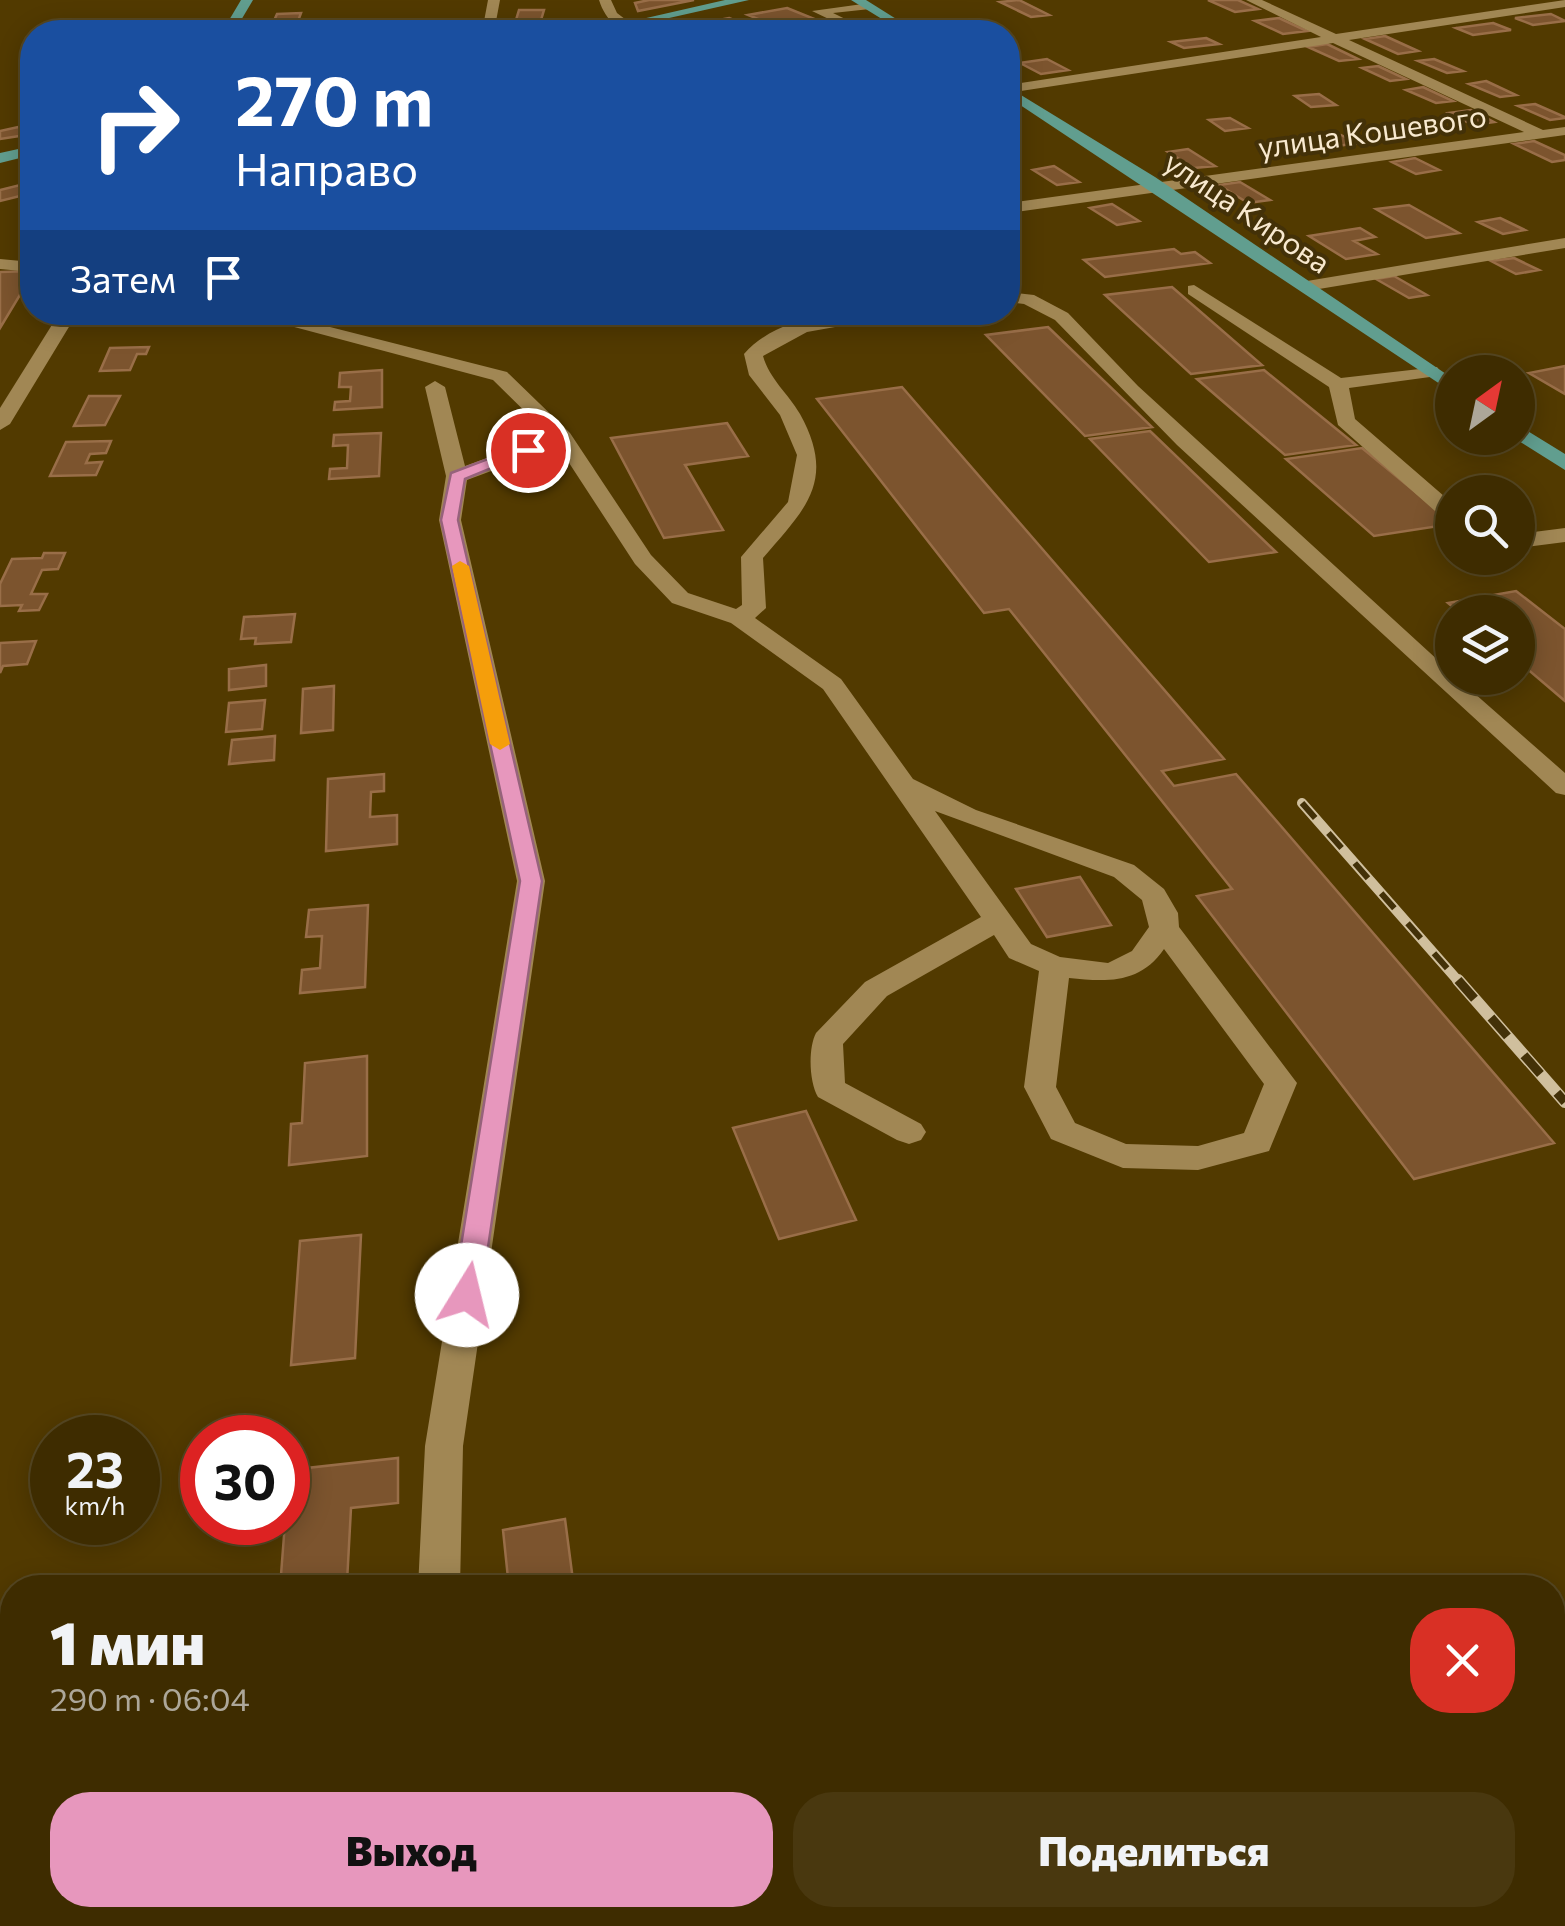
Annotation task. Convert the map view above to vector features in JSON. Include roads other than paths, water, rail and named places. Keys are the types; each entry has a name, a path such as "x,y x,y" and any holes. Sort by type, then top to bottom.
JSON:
{"main road":[{"path":"650,20 743,0"},
{"path":"861,3 890,20"},
{"name":"улица Кирова","path":"1020,98 1435,374"},
{"path":"1535,443 1565,464"}],"street":[{"path":"1252,0 1565,146"},
{"path":"839,20 818,11 861,3"},
{"path":"1020,88 1565,3"},
{"name":"улица Кошевого","path":"1020,206 1565,131"},
{"path":"1308,286 1565,242"},
{"path":"1194,290 1338,384 1430,370"},
{"path":"1020,299 1048,305 1061,316 1116,376 1296,545 1565,787"},
{"path":"3,414 61,325"},
{"path":"296,325 500,376 563,437 643,558 680,598 738,618 832,684 908,786 1020,951 1055,966 1112,973 1144,958 1164,928"},
{"path":"738,618 754,608 752,558 800,503 806,455 790,414 759,374 753,354 785,332 811,325"},
{"path":"1338,384 1344,421 1435,499"},
{"path":"435,387 457,476 450,520 531,881 444,1446 440,1575"},
{"path":"457,476 563,437"},
{"path":"1535,538 1565,534"},
{"path":"908,786 966,816 1124,871 1154,895 1163,913 1164,928 1280,1083 1257,1142 1198,1158 1123,1156 1063,1131 1040,1087 1055,966"},
{"path":"909,1132 830,1090 827,1041 876,989 1000,920"}],"railway":[{"path":"1302,803 1460,983"},
{"path":"1458,980 1565,1102"}]}
